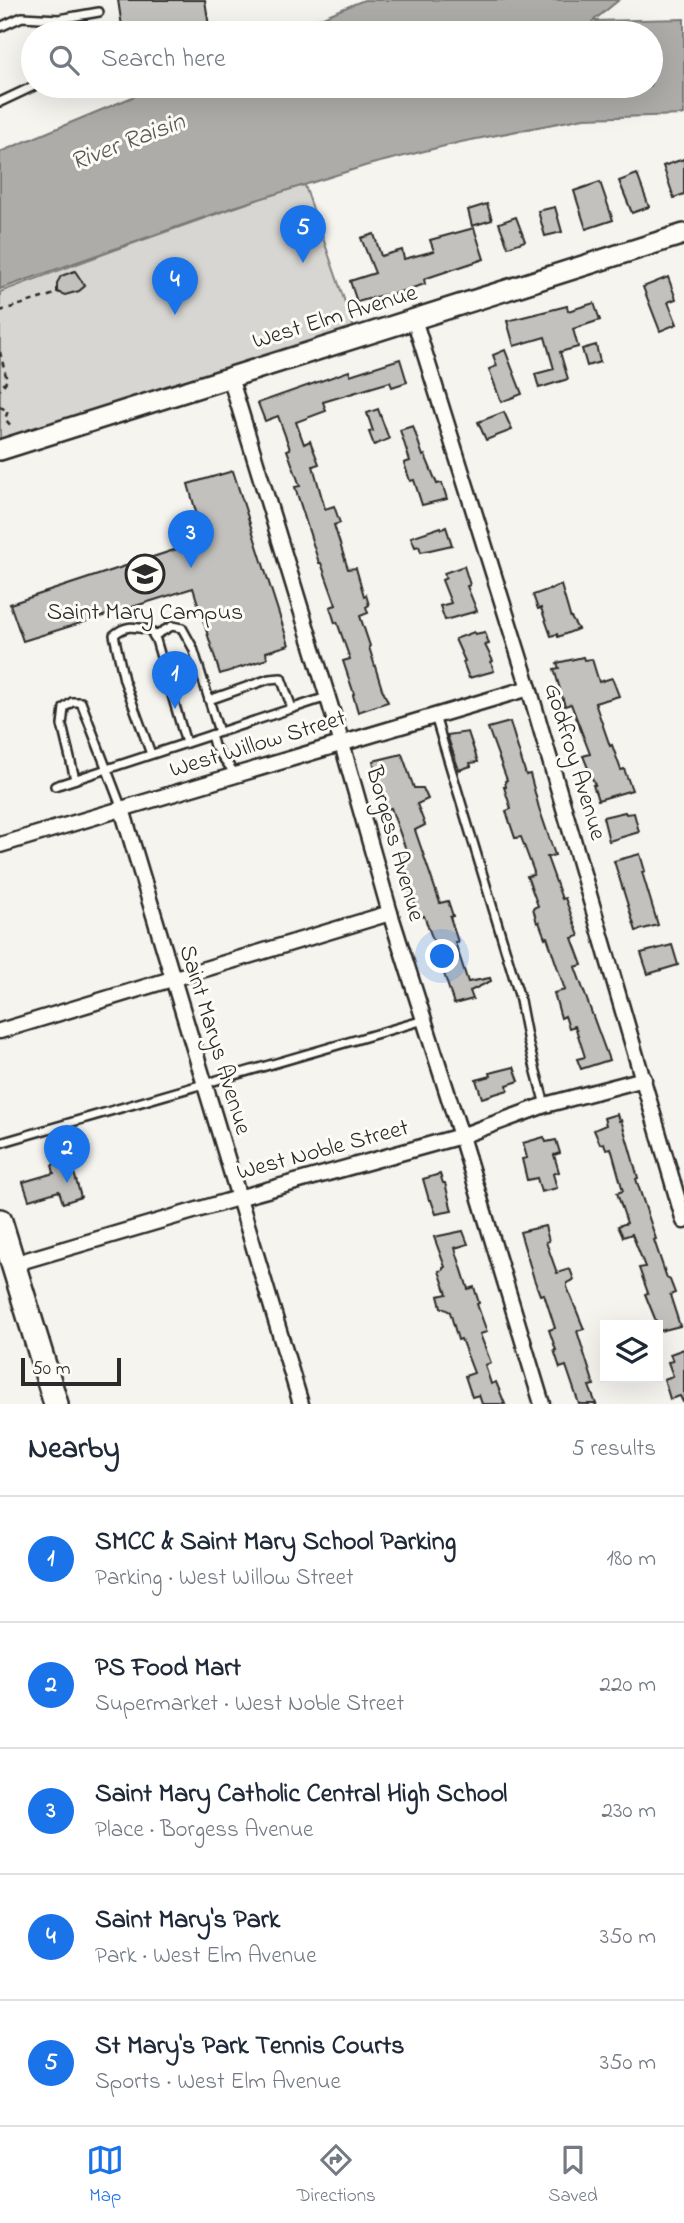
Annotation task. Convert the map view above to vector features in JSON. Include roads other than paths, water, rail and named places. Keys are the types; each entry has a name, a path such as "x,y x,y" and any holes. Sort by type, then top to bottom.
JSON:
{"main road":[{"path":"0,1221 7,1266 56,1404"}],"street":[{"name":"West Elm Avenue","path":"0,450 684,234"},
{"name":"Godfroy Avenue","path":"414,319 529,688 644,1079 678,1178 684,1221"},
{"name":"Borgess Avenue","path":"230,377 390,913 542,1404"},
{"name":"West Willow Street","path":"0,845 529,688"},
{"name":"Saint Marys Avenue","path":"122,809 301,1404"},
{"path":"0,1031 390,913"},
{"name":"West Noble Street","path":"7,1266 461,1136 545,1105 644,1079"}],"lane":[{"path":"0,27 22,17 58,19 99,12"},
{"path":"0,102 21,92"},
{"path":"154,636 172,626 182,628 193,648 219,732"},
{"path":"151,754 124,680 114,635 122,628 150,630 154,636 186,743"},
{"path":"209,700 269,679 281,678 292,708"},
{"path":"55,786 327,696"},
{"path":"75,779 62,725 64,708 72,702 81,702 122,809"},
{"path":"435,716 519,995 545,1105"},
{"path":"211,735 214,746 236,775"},
{"path":"0,1143 424,1020"}],"water":[{"path":"364,0 619,0 593,21 313,21"},
{"name":"River Raisin","path":"684,19 684,115 584,118 461,142 368,165 231,208 0,289 0,152 130,98 663,98 663,21 593,21"}],"place":[{"name":"St Mary's Park Tennis Courts","path":"303,263"},
{"name":"Saint Mary's Park","path":"175,315"},
{"name":"Saint Mary Catholic Central High School","path":"191,568"},
{"name":"Saint Mary Campus","path":"145,574"},
{"name":"SMCC & Saint Mary School Parking","path":"175,709"},
{"name":"PS Food Mart","path":"67,1183"}]}
